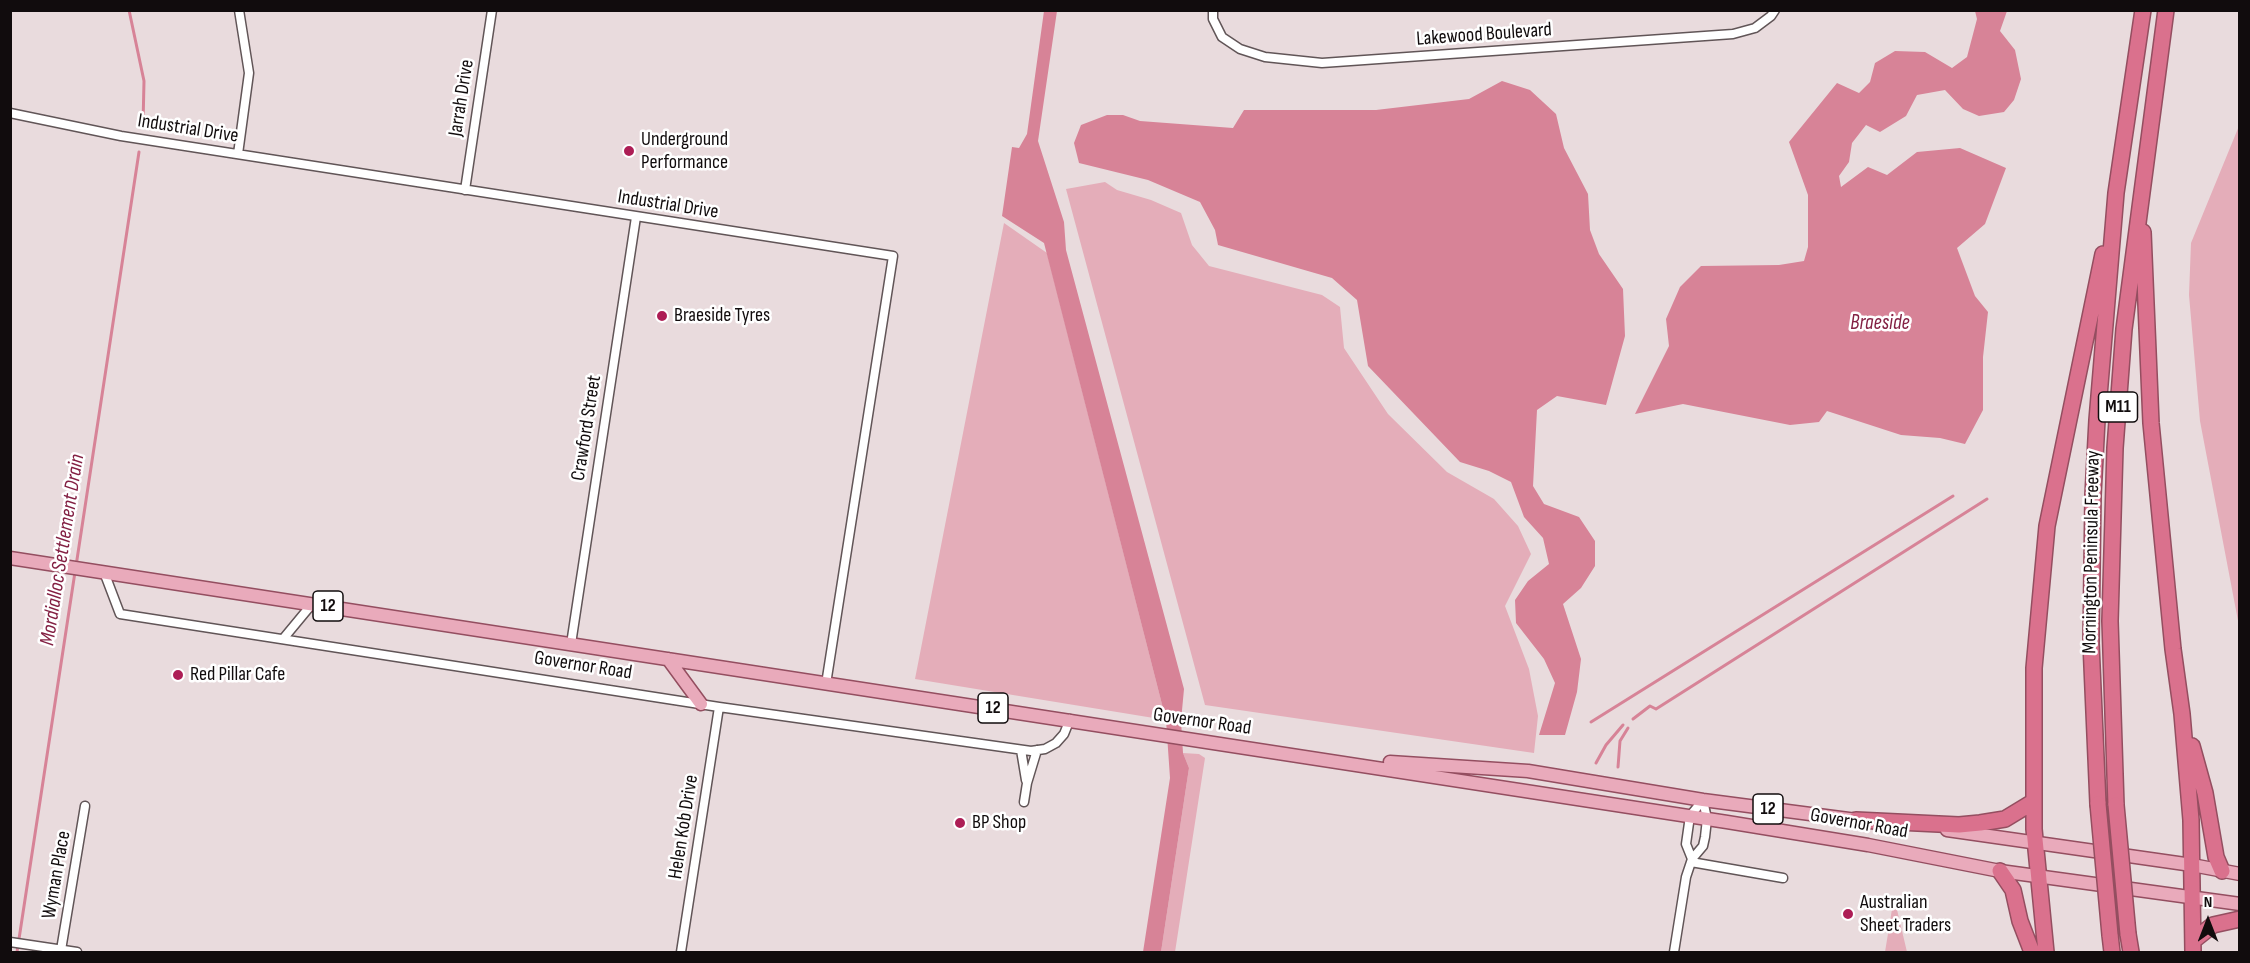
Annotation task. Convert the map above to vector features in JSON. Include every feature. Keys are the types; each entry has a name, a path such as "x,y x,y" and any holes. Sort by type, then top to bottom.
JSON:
{"highway":[{"name":"Mornington Peninsula Freeway","path":"2112,952 2098,804 2091,643 2093,495 2116,193 2143,10"},
{"name":"Mornington Peninsula Freeway","path":"2131,952 2116,805 2110,621 2112,504 2124,329 2166,10"},
{"path":"2046,952 2033,802 2034,668 2047,526 2116,193"},
{"path":"2141,196 2151,423 2173,649 2182,714 2192,865 2194,946"},
{"path":"2182,714 2205,793 2215,854 2222,871"},
{"path":"1856,820 1980,823 2005,819 2033,802"},
{"path":"2000,871 2013,890 2020,921 2032,952"},
{"path":"2194,946 2213,925 2240,919"}],"main road":[{"name":"Governor Road","path":"10,558 1690,816 1868,845 2000,871 2240,904"},
{"path":"668,659 700,704"},
{"name":"Governor Road","path":"1329,760 1528,771 1703,800 2035,842 2240,874"}],"street":[{"path":"237,154 249,73 239,10"},
{"name":"Jarrah Drive","path":"465,190 492,10"},
{"name":"Lakewood Boulevard","path":"1213,10 1212,19 1222,37 1240,49 1265,57 1322,63 1733,34 1755,28 1772,16 1774,10"},
{"name":"Industrial Drive","path":"10,113 121,136 893,256 826,684"},
{"name":"Crawford Street","path":"571,644 636,217"},
{"name":"Governor Road","path":"104,572 120,614 719,707 1022,750 1037,750 1056,743 1064,734 1070,719"},
{"path":"283,639 312,604"},
{"name":"Helen Kob Drive","path":"681,952 719,707"},
{"path":"1022,750 1027,783"},
{"path":"1024,802 1037,750"},
{"path":"1691,860 1686,844 1690,816 1703,800"},
{"path":"1674,952 1686,876 1691,860 1703,846 1707,819 1703,800"},
{"name":"Wyman Place","path":"61,950 85,806"},
{"path":"1691,860 1783,878"},
{"path":"10,942 77,952"}],"shaded area":[{"path":"2239,126 2239,626 2200,421 2189,295 2191,243"},
{"path":"1105,182 1117,190 1151,200 1181,213 1192,245 1209,266 1322,295 1340,307 1344,348 1388,414 1447,472 1494,499 1518,526 1531,554 1505,606 1529,669 1538,716 1534,753 1205,705 1066,189"},
{"path":"1004,223 1047,253 1166,720 915,679"},
{"path":"1183,753 1199,754 1205,758 1175,952 1161,952 1189,768"},
{"path":"1894,897 1907,952 1885,952"}],"water":[{"path":"1044,11 1057,11 1038,141 1064,222 1066,250 1184,689 1181,721 1183,753 1189,768 1161,952 1143,952 1170,778 1166,720 1044,243 1002,216 1012,147 1019,148 1027,134"},
{"name":"Braeside","path":"1975,11 2007,11 2000,31 2015,50 2021,79 2014,100 2004,112 1979,116 1963,109 1945,90 1917,95 1906,116 1880,132 1866,125 1852,143 1849,162 1839,176 1841,187 1868,167 1887,175 1917,152 1960,148 2006,168 1985,224 1957,248 1975,296 1988,312 1983,357 1983,410 1965,444 1940,438 1901,435 1827,411 1819,422 1790,425 1683,404 1635,414 1669,346 1666,319 1680,287 1701,266 1779,265 1804,261 1808,247 1808,195 1789,142 1837,83 1859,93 1870,82 1875,63 1895,51 1925,52 1952,68 1967,57 1977,19"},
{"path":"1502,81 1530,90 1556,114 1564,148 1588,194 1590,230 1599,254 1623,289 1625,336 1606,405 1557,396 1537,410 1533,486 1544,504 1579,517 1595,541 1595,566 1581,588 1563,604 1581,659 1577,692 1565,735 1539,735 1555,683 1544,659 1516,623 1515,600 1528,581 1549,564 1543,538 1524,517 1511,482 1489,471 1460,462 1368,366 1357,300 1332,278 1218,245 1215,230 1200,202 1148,180 1079,163 1074,143 1081,125 1107,115 1123,115 1140,121 1233,128 1244,110 1376,110 1469,99"}],"waterway":[{"name":"Mordialloc Settlement Drain","path":"129,10 144,81 143,125"},
{"name":"Mordialloc Settlement Drain","path":"76,566 139,152"},
{"path":"1591,722 1953,496"},
{"path":"1633,719 1650,706 1656,709 1987,499"},
{"name":"Mordialloc Settlement Drain","path":"17,952 75,572"},
{"path":"1596,763 1606,745 1623,725"},
{"path":"1618,767 1620,741 1628,728"}],"place":[{"name":"Underground Performance","path":"629,151"},
{"name":"Braeside Tyres","path":"662,316"},
{"name":"Red Pillar Cafe","path":"178,675"},
{"name":"BP Shop","path":"960,823"},
{"name":"Australian Sheet Traders","path":"1848,914"}]}
